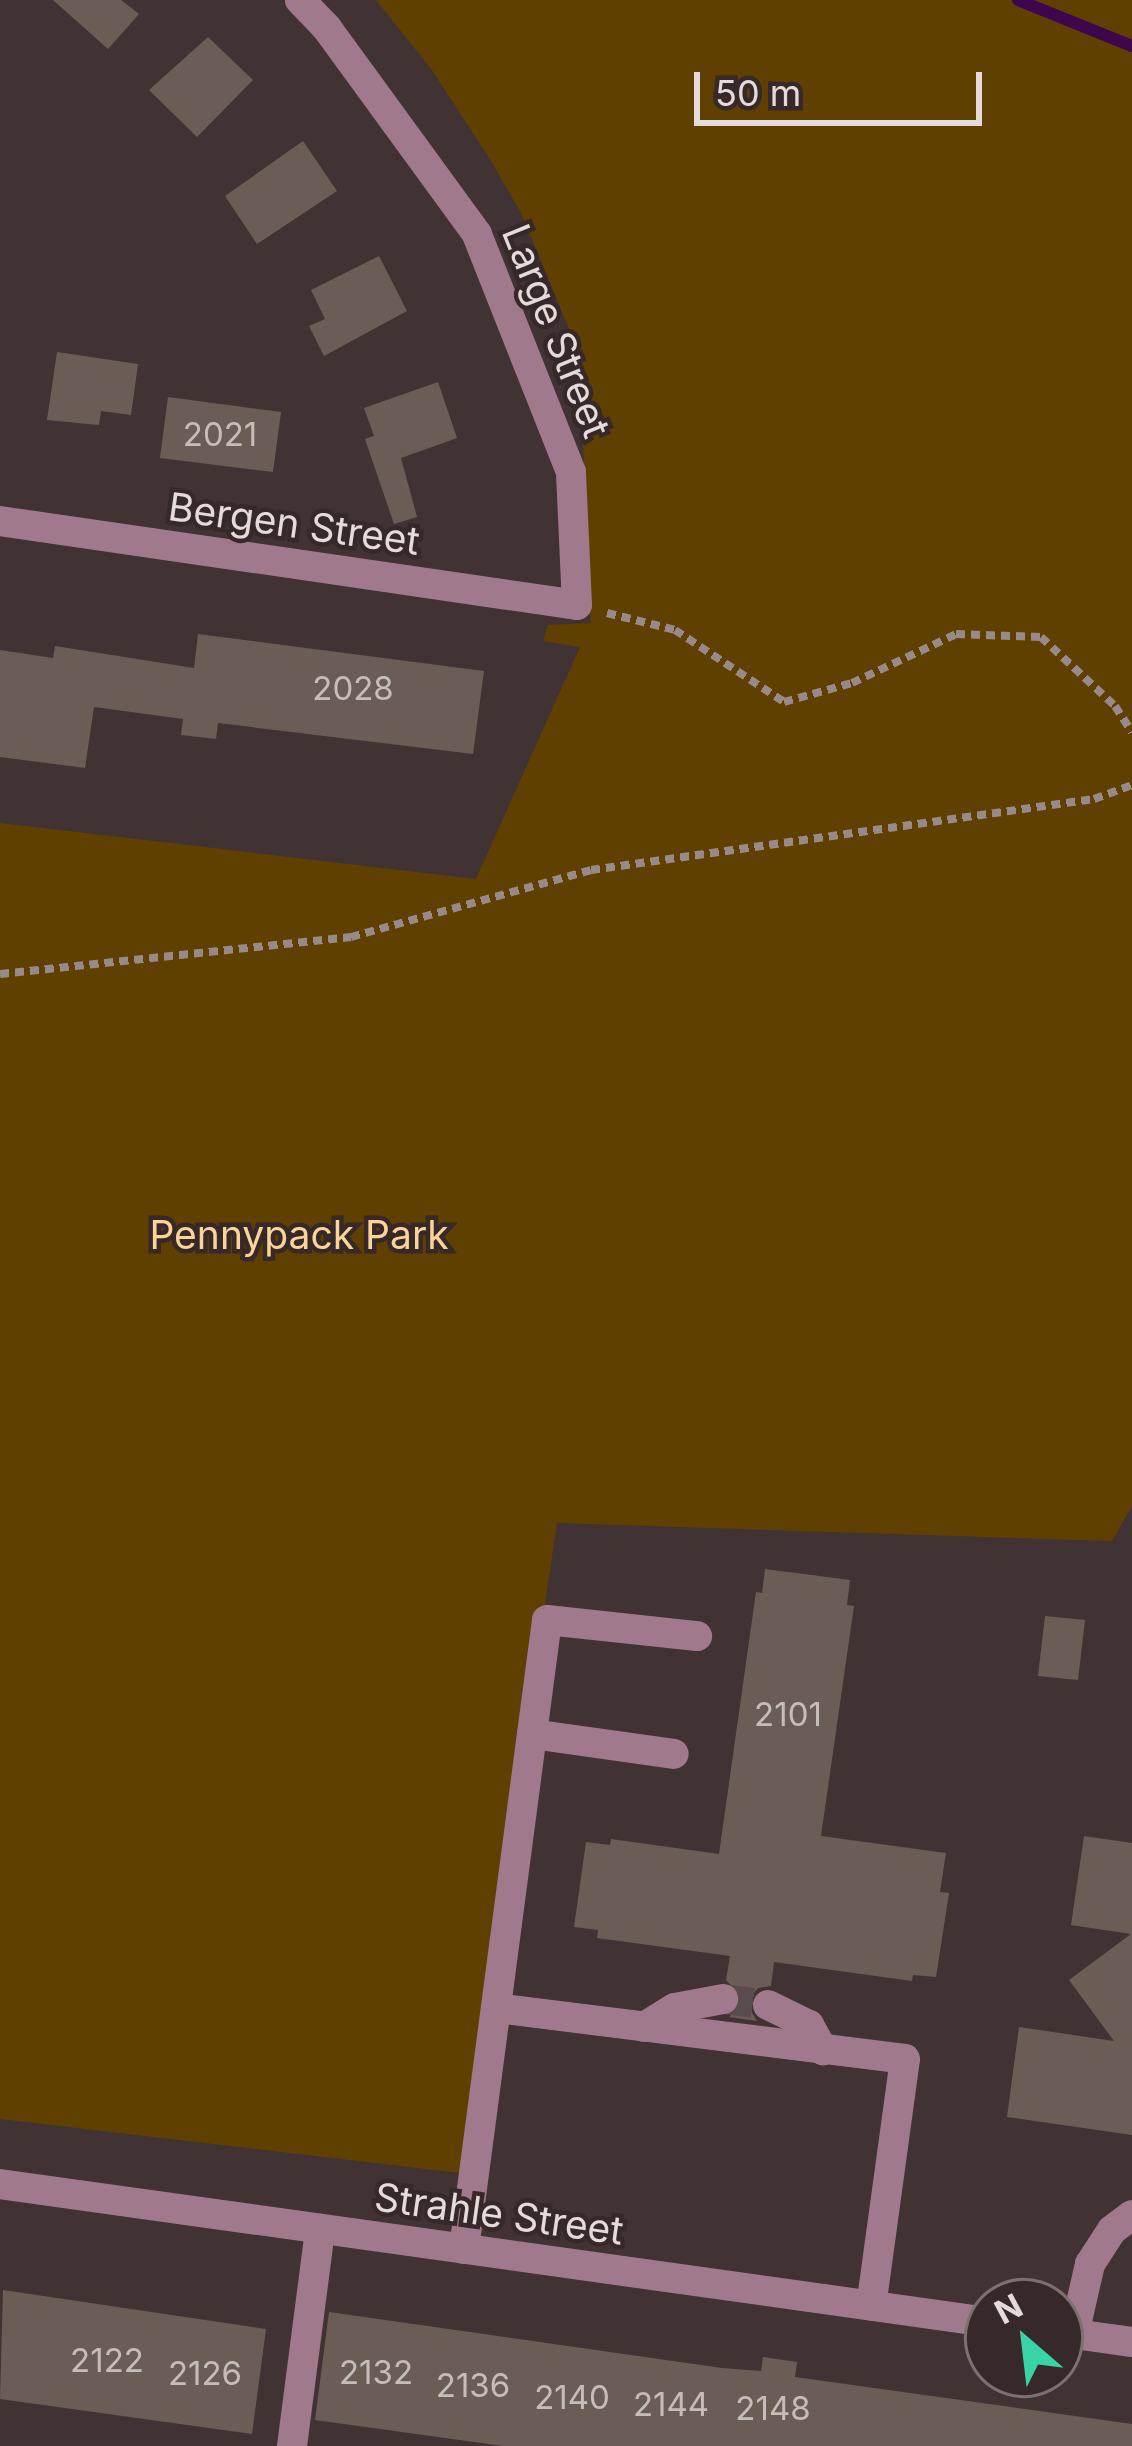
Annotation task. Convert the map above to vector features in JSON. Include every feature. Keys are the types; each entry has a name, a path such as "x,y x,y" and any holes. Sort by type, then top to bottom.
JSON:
{"street":[{"name":"Large Street","path":"300,0 327,28 477,234 572,472 577,604"},
{"name":"Bergen Street","path":"0,520 577,604"},
{"path":"464,2249 547,1620 697,1636"},
{"path":"532,1734 674,1754"},
{"path":"644,2026 675,2008 723,1999"},
{"path":"768,2005 808,2025 824,2050"},
{"path":"496,2008 905,2059 871,2306"},
{"name":"Strahle Street","path":"0,2184 964,2319"},
{"path":"1084,2282 1112,2230 1132,2215"},
{"path":"292,2446 320,2229"},
{"path":"1084,2335 1132,2342"}],"path":[{"path":"577,604 675,631 784,702 852,683 956,634 1041,637 1115,706 1132,732"},
{"path":"0,974 351,937 591,870 1094,799 1132,785"}],"green space":[{"name":"Pennypack Park","path":"376,0 1132,0 1132,1506 1112,1541 557,1523 460,2173 0,2119 0,823 476,879 580,647 543,641 548,625 591,623 579,353 521,213 490,159 432,70"}],"building":[{"path":"53,0 121,0 139,14 108,49"},
{"path":"208,37 253,80 197,137 149,90"},
{"path":"303,141 337,191 257,244 225,196"},
{"path":"379,256 407,311 324,356 309,326 325,319 311,290"},
{"path":"57,352 138,364 131,415 101,411 99,425 47,420"},
{"path":"438,382 457,438 401,458 417,517 394,524 365,439 374,436 364,408"},
{"path":"168,397 281,412 273,472 160,458"},
{"path":"198,634 484,671 473,754 218,723 216,739 181,735 183,719 94,707 85,768 0,757 0,650 53,658 55,646 194,668"},
{"path":"765,1569 850,1580 847,1605 854,1606 821,1836 946,1853 940,1892 949,1893 936,1977 913,1975 912,1981 774,1962 771,1986 758,1988 750,1998 749,2008 757,2021 729,2017 741,2007 742,1997 726,1980 730,1956 597,1938 598,1930 574,1927 586,1842 610,1845 611,1839 719,1854 756,1592 762,1593"},
{"path":"1045,1616 1085,1620 1078,1680 1038,1676"},
{"path":"1084,1836 1132,1843 1132,2135 1007,2117 1019,2027 1114,2041 1069,1980 1131,1934 1071,1925"},
{"path":"3,2290 266,2329 252,2434 0,2399"},
{"path":"329,2312 722,2368 761,2371 763,2357 797,2362 795,2377 1132,2424 1132,2446 503,2446 315,2420"}],"waterway":[{"path":"1018,0 1132,46"}],"tunnel":[{"path":"723,1999 768,2005"}]}
